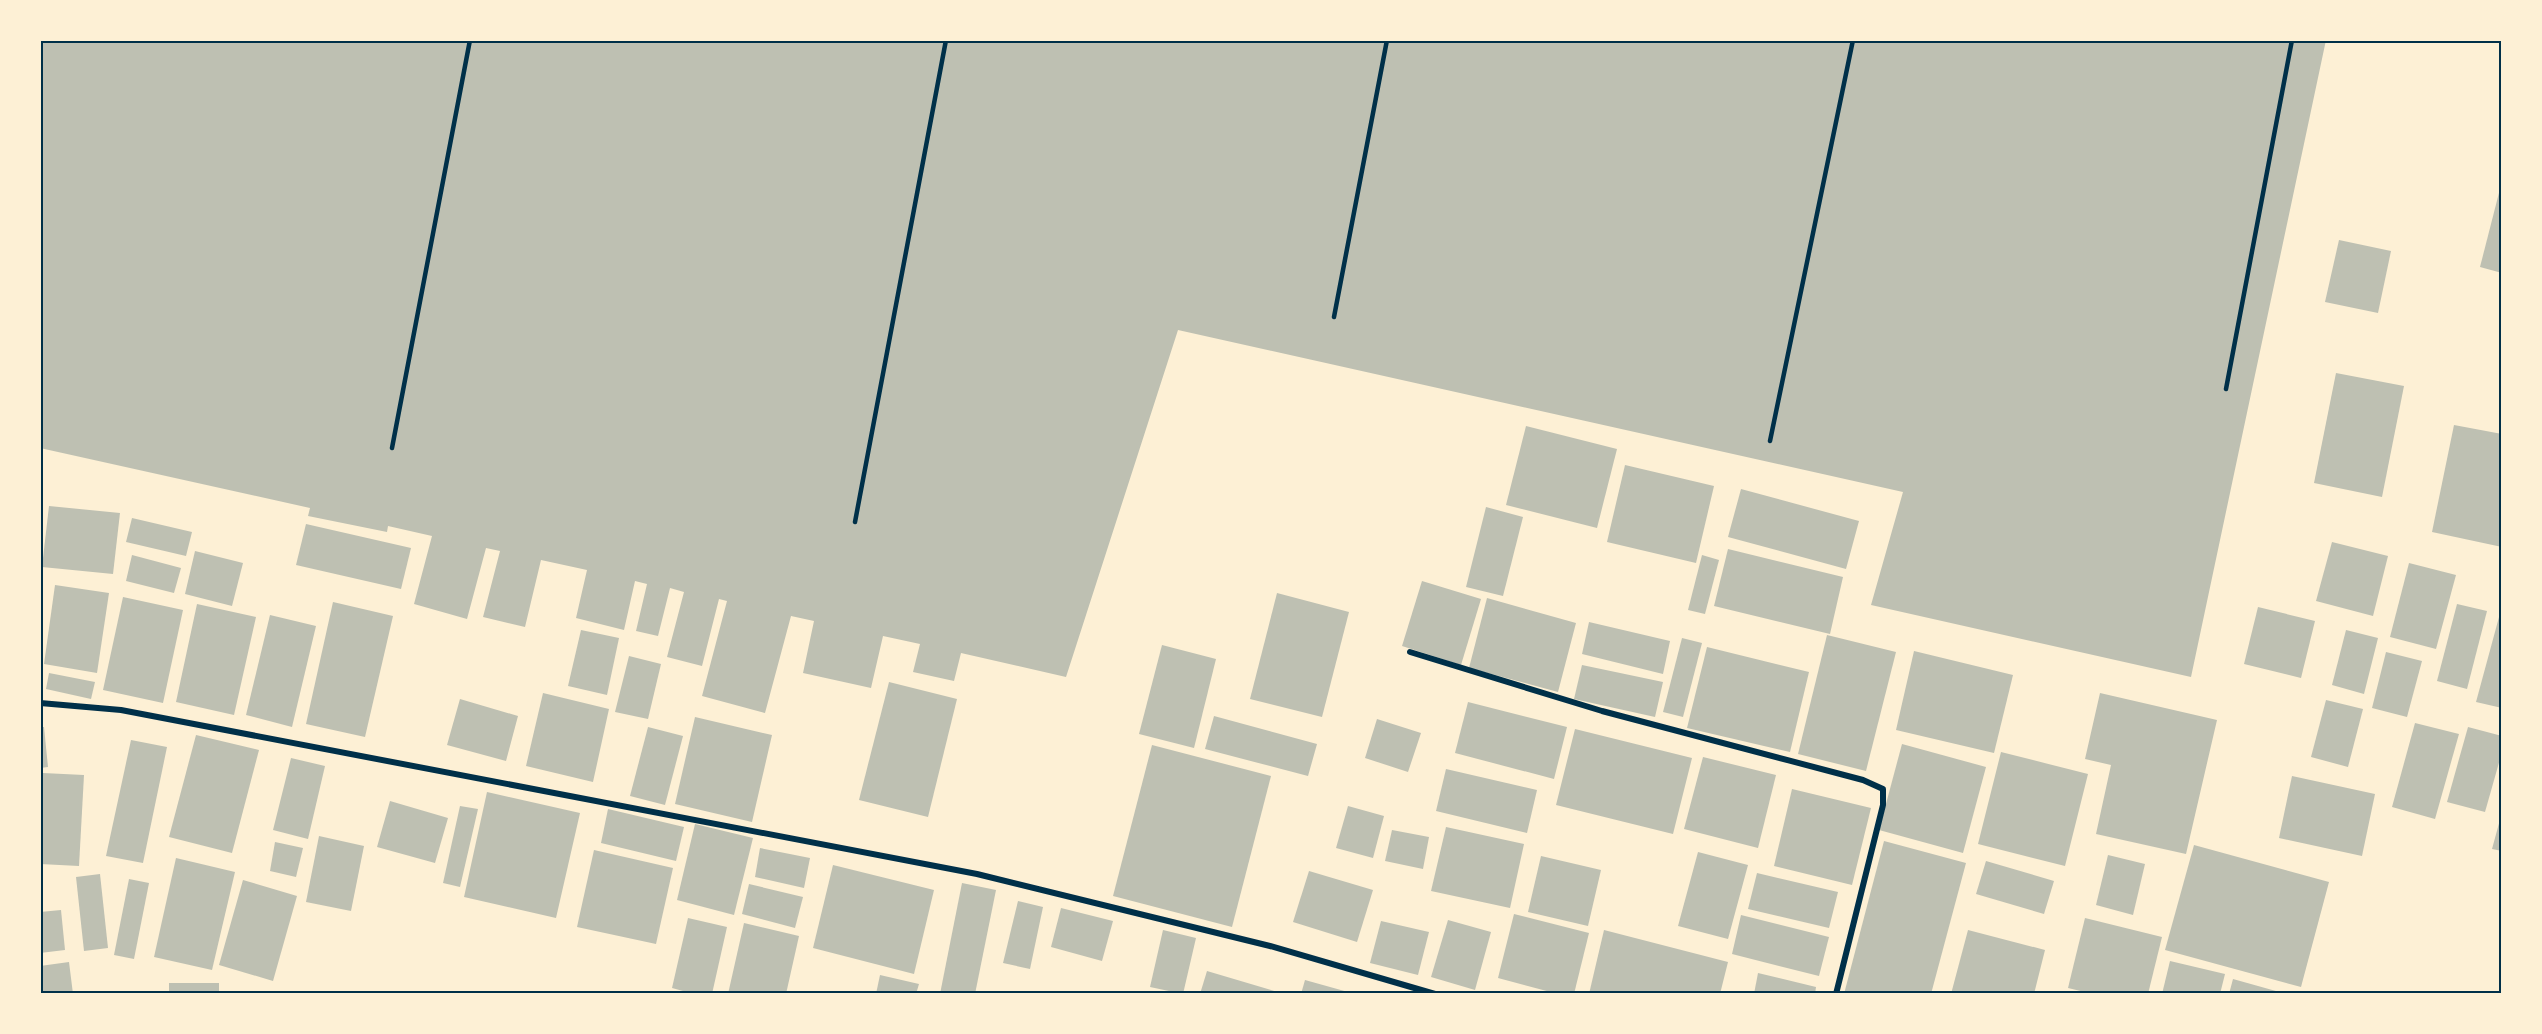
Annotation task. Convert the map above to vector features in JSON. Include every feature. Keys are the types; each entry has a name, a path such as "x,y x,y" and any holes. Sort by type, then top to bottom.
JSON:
{"street":[{"path":"1410,652 1602,711 1863,780 1883,789 1883,805 1836,993"},
{"path":"40,703 121,710 966,872 1269,946 1436,993"}],"lane":[{"path":"392,448 470,40"},
{"path":"855,522 946,40"},
{"path":"1334,317 1387,40"},
{"path":"1770,441 1853,40"},
{"path":"2226,389 2292,40"}],"building":[{"path":"40,40 2326,40 2191,677 1871,605 1903,492 1178,330 1066,677 961,653 954,681 913,672 920,644 883,636 871,688 803,673 814,621 791,616 765,713 702,696 727,601 719,599 702,666 667,657 684,592 670,588 658,636 636,631 647,584 635,581 624,630 576,618 587,570 541,560 525,627 483,617 500,551 486,548 467,619 414,604 432,536 388,526 387,532 308,516 310,508 40,448"},
{"path":"2502,181 2502,273 2480,267"},
{"path":"2339,240 2391,251 2378,313 2325,302"},
{"path":"2336,373 2404,386 2382,497 2314,483"},
{"path":"2454,425 2502,434 2502,547 2432,532"},
{"path":"1526,426 1617,449 1597,528 1506,505"},
{"path":"1625,465 1714,486 1696,563 1607,542"},
{"path":"1741,489 1859,521 1846,569 1728,537"},
{"path":"49,506 120,513 113,574 42,567"},
{"path":"1486,507 1523,517 1503,596 1466,587"},
{"path":"132,518 192,532 186,556 126,542"},
{"path":"306,524 411,548 401,589 296,565"},
{"path":"2332,542 2388,556 2373,616 2316,601"},
{"path":"1728,549 1843,577 1830,634 1714,606"},
{"path":"195,551 243,563 232,606 185,594"},
{"path":"132,555 181,568 174,593 126,581"},
{"path":"1702,555 1719,560 1705,614 1688,610"},
{"path":"2409,563 2456,575 2436,649 2390,637"},
{"path":"1422,581 1481,599 1461,665 1402,646"},
{"path":"55,585 109,593 97,673 44,664"},
{"path":"1277,593 1349,612 1322,717 1250,699"},
{"path":"123,597 183,610 163,703 103,690"},
{"path":"1487,598 1576,623 1558,692 1469,668"},
{"path":"333,602 393,616 365,737 306,724"},
{"path":"197,604 256,617 234,715 176,702"},
{"path":"2457,604 2487,611 2467,689 2437,681"},
{"path":"2502,606 2502,708 2476,702"},
{"path":"2258,607 2315,621 2301,678 2244,664"},
{"path":"270,615 316,626 292,727 246,715"},
{"path":"1589,622 1670,641 1663,674 1582,654"},
{"path":"581,630 619,638 607,695 568,686"},
{"path":"2346,630 2378,638 2364,694 2332,685"},
{"path":"1827,635 1896,652 1866,771 1798,754"},
{"path":"1682,638 1702,643 1683,717 1663,712"},
{"path":"1162,645 1216,659 1194,748 1139,734"},
{"path":"1707,647 1809,672 1790,752 1687,728"},
{"path":"1914,651 2013,675 1994,753 1896,730"},
{"path":"2386,652 2422,661 2407,717 2372,708"},
{"path":"629,656 661,664 648,719 615,712"},
{"path":"1582,665 1663,682 1655,717 1574,699"},
{"path":"49,673 95,682 91,699 46,689"},
{"path":"889,682 957,699 928,817 859,800"},
{"path":"543,693 609,709 593,782 526,766"},
{"path":"2100,693 2217,720 2186,854 2096,834 2111,765 2085,759"},
{"path":"460,699 518,716 506,761 447,745"},
{"path":"2326,700 2363,709 2348,767 2311,757"},
{"path":"1468,702 1567,727 1554,779 1455,753"},
{"path":"1214,716 1317,744 1308,776 1205,749"},
{"path":"695,717 772,735 752,822 675,804"},
{"path":"1377,719 1421,733 1408,772 1365,758"},
{"path":"2415,723 2459,734 2435,819 2392,807"},
{"path":"40,727 44,727 48,767 40,768"},
{"path":"648,727 683,736 665,805 630,796"},
{"path":"2468,727 2502,736 2502,752 2485,812 2447,802"},
{"path":"1575,729 1692,758 1673,834 1556,805"},
{"path":"196,735 259,750 232,853 169,837"},
{"path":"131,740 167,747 143,863 106,856"},
{"path":"1902,744 1986,767 1963,853 1879,830"},
{"path":"1152,745 1271,776 1232,927 1113,896"},
{"path":"2001,752 2088,774 2065,866 1978,844"},
{"path":"1703,757 1776,775 1758,848 1684,829"},
{"path":"291,758 325,766 308,839 273,830"},
{"path":"1446,769 1537,790 1527,833 1436,811"},
{"path":"43,773 84,775 79,866 40,864"},
{"path":"2292,776 2375,794 2362,856 2279,838"},
{"path":"1792,789 1871,808 1852,885 1774,866"},
{"path":"487,792 580,813 556,918 464,897"},
{"path":"390,801 448,818 435,863 377,847"},
{"path":"460,806 478,809 460,887 443,883"},
{"path":"1348,806 1384,816 1373,858 1336,848"},
{"path":"608,809 684,827 676,861 601,843"},
{"path":"2502,816 2502,851 2492,849"},
{"path":"695,824 753,838 734,915 677,900"},
{"path":"1446,827 1524,844 1510,908 1431,891"},
{"path":"1392,830 1429,837 1423,869 1385,861"},
{"path":"319,836 364,846 351,911 306,902"},
{"path":"1884,841 1966,863 1931,994 1844,994"},
{"path":"275,842 303,848 296,877 270,871"},
{"path":"2194,845 2329,882 2301,987 2165,950"},
{"path":"760,848 810,858 804,888 755,877"},
{"path":"594,850 673,868 656,944 577,927"},
{"path":"1698,852 1748,865 1728,939 1678,926"},
{"path":"2108,855 2145,864 2133,915 2096,905"},
{"path":"1541,856 1601,870 1588,926 1528,912"},
{"path":"176,858 235,872 212,970 154,957"},
{"path":"1986,861 2054,881 2044,914 1976,894"},
{"path":"833,865 934,890 914,974 813,948"},
{"path":"1309,871 1373,890 1357,942 1293,922"},
{"path":"1757,873 1838,892 1829,928 1748,909"},
{"path":"100,874 108,948 84,951 76,877"},
{"path":"129,879 149,883 134,959 114,955"},
{"path":"243,880 297,896 273,981 219,965"},
{"path":"962,883 996,890 975,994 940,994"},
{"path":"749,884 803,897 795,928 742,914"},
{"path":"1018,901 1043,907 1030,969 1003,963"},
{"path":"1061,908 1113,921 1102,961 1051,947"},
{"path":"61,910 65,950 40,953 40,912"},
{"path":"1514,914 1589,933 1574,994 1558,994 1498,978"},
{"path":"1741,915 1829,937 1819,976 1732,954"},
{"path":"688,918 727,927 712,994 694,994 672,988"},
{"path":"2085,918 2162,937 2148,994 2093,994 2068,988"},
{"path":"1448,920 1491,932 1475,990 1431,977"},
{"path":"1381,921 1429,932 1418,975 1370,963"},
{"path":"744,923 799,936 786,994 728,994"},
{"path":"1163,930 1196,938 1183,994 1150,987"},
{"path":"1604,930 1728,962 1720,994 1589,994"},
{"path":"1968,930 2045,950 2034,994 1951,994"},
{"path":"2170,961 2225,974 2220,994 2162,994"},
{"path":"69,962 73,994 40,994 40,966"},
{"path":"1207,971 1281,993 1281,994 1200,994"},
{"path":"1758,973 1816,987 1815,994 1754,994"},
{"path":"880,975 919,984 916,994 876,994"},
{"path":"2233,979 2283,993 2283,994 2229,994"},
{"path":"1305,980 1348,992 1348,994 1301,994"},
{"path":"169,983 219,983 219,994 169,994"}]}
